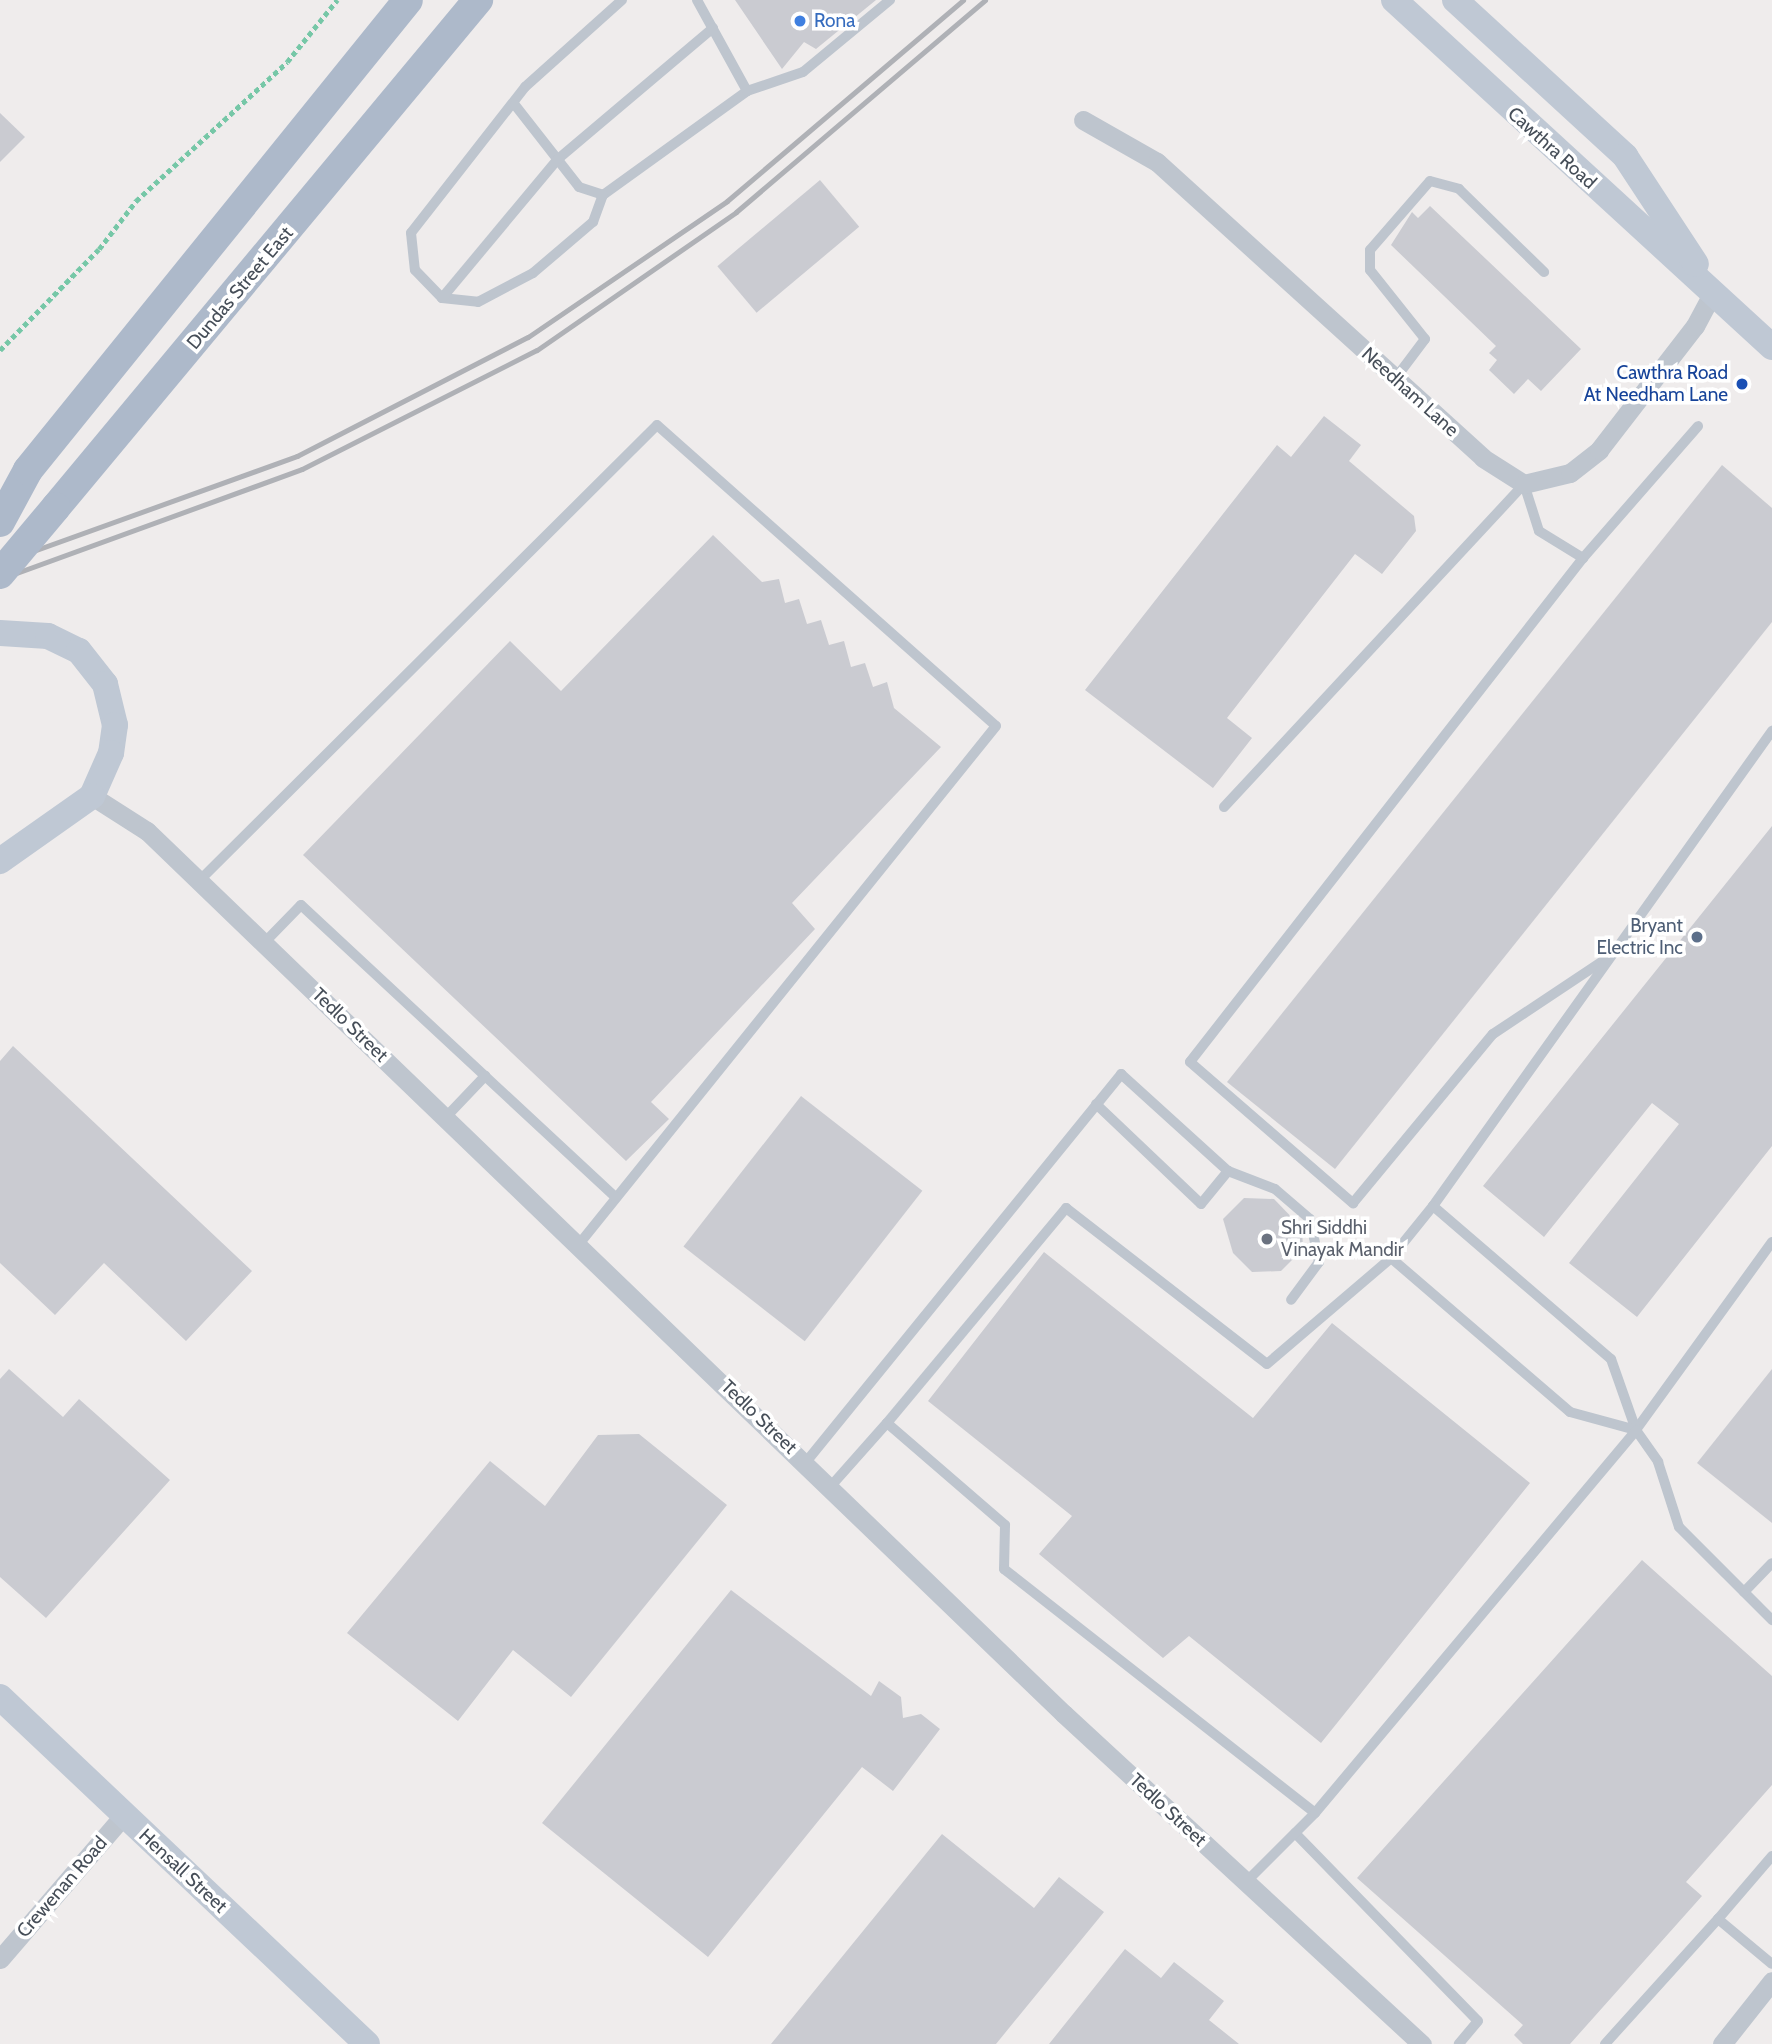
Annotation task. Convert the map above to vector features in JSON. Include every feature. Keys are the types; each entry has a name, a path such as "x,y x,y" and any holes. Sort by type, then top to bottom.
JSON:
{"main road":[{"path":"0,523 28,470 408,0"},
{"name":"Dundas Street East","path":"0,574 478,0"},
{"name":"Cawthra Road","path":"1394,0 1772,347"},
{"name":"Cawthra Road","path":"1455,0 1625,156 1714,291"},
{"path":"0,633 29,631 63,643 89,661 105,684 114,739 92,796 0,860"},
{"name":"Hensall Street","path":"0,1698 367,2044"}],"street":[{"name":"Needham Lane","path":"1083,120 1157,162 1483,458 1524,484"},
{"path":"1524,484 1570,473 1598,450 1695,326 1714,291"},
{"name":"Tedlo Street","path":"92,796 147,831 1245,1882 1422,2044"},
{"name":"Crewenan Road","path":"0,1959 124,1815"},
{"path":"1727,2042 1772,1980"}],"lane":[{"path":"622,0 525,87 515,105 411,233 415,270 442,298 478,302 533,273 593,222 603,195 747,91 803,72 890,0"},
{"path":"697,0 747,91"},
{"path":"442,298 558,159 713,28"},
{"path":"515,105 579,187 603,195"},
{"path":"1395,379 1425,339 1370,270 1370,250 1430,181 1460,189 1544,272"},
{"path":"199,881 657,425 996,726 579,1244"},
{"path":"1603,961 1493,1034 1353,1203 1190,1062 1583,558 1698,426"},
{"path":"1224,807 1524,484 1539,531 1583,558"},
{"path":"831,1486 1066,1208 1267,1364 1391,1258 1433,1206 1603,961 1772,731"},
{"path":"264,943 301,905 616,1198"},
{"path":"806,1462 1121,1074 1228,1171 1275,1189 1310,1219 1319,1262 1291,1300"},
{"path":"446,1116 485,1076"},
{"path":"1096,1104 1201,1204 1228,1171"},
{"path":"1433,1206 1611,1359 1636,1430 1658,1462 1679,1527 1772,1620"},
{"path":"1245,1882 1315,1814 1636,1430 1772,1242"},
{"path":"1391,1258 1570,1412 1636,1430"},
{"path":"887,1423 1005,1525 1004,1569 1315,1814"},
{"path":"1744,1592 1772,1563"},
{"path":"1295,1833 1478,2021 1459,2044"},
{"path":"1605,2044 1772,1856"},
{"path":"1718,1919 1772,1965"}],"path":[{"path":"0,350 99,248 136,201 287,62 337,0"}],"building":[{"name":"Rona","path":"735,0 876,0 816,49 804,42 782,69"},
{"path":"0,113 25,137 0,162"},
{"path":"820,180 859,227 757,313 717,266"},
{"path":"1430,206 1581,349 1541,391 1528,379 1514,394 1489,370 1497,360 1489,353 1496,346 1391,245 1412,212 1418,218"},
{"path":"1324,416 1361,445 1349,461 1414,516 1416,531 1382,574 1355,554 1227,718 1252,738 1213,788 1085,690 1277,445 1291,457"},
{"path":"1722,465 1772,508 1772,622 1335,1169 1227,1082"},
{"path":"713,535 762,582 779,579 785,603 799,599 807,624 821,620 829,645 844,641 851,667 865,663 873,687 887,682 894,708 941,747 792,903 815,929 651,1102 669,1119 626,1161 303,855 510,641 561,691"},
{"path":"1772,826 1772,1146 1637,1317 1569,1263 1679,1124 1652,1103 1544,1237 1483,1186"},
{"path":"13,1046 252,1271 186,1341 104,1263 55,1315 0,1263 0,1061"},
{"path":"801,1096 922,1191 805,1341 683,1247"},
{"name":"Shri Siddhi Vinayak Mandir","path":"1244,1198 1274,1199 1302,1228 1303,1249 1281,1271 1252,1272 1233,1253 1223,1219"},
{"path":"1044,1252 1253,1418 1332,1323 1530,1483 1321,1743 1189,1636 1163,1658 1039,1554 1072,1516 928,1401"},
{"path":"9,1369 63,1417 79,1399 170,1480 46,1618 0,1577 0,1379"},
{"path":"1772,1369 1772,1523 1697,1463"},
{"path":"639,1434 727,1505 571,1697 513,1650 458,1721 347,1633 490,1461 545,1506 598,1435"},
{"path":"1642,1560 1772,1676 1772,1785 1686,1882 1702,1896 1570,2044 1523,2044 1514,2035 1523,2025 1357,1878"},
{"path":"731,1590 871,1696 879,1681 901,1697 903,1718 921,1714 940,1729 893,1791 862,1767 708,1957 542,1823"},
{"path":"942,1834 1034,1908 1059,1877 1104,1912 996,2044 771,2044"},
{"path":"1125,1949 1161,1978 1174,1962 1224,2001 1209,2020 1239,2044 1049,2044"}],"railway":[{"path":"0,563 297,456 528,337 727,201 963,0"},
{"path":"0,579 302,469 537,350 736,212 985,0"}],"place":[{"name":"Rona","path":"800,21"},
{"name":"Cawthra Road At Needham Lane","path":"1742,384"},
{"name":"Bryant Electric Inc","path":"1697,937"},
{"name":"Shri Siddhi Vinayak Mandir","path":"1267,1239"}]}
